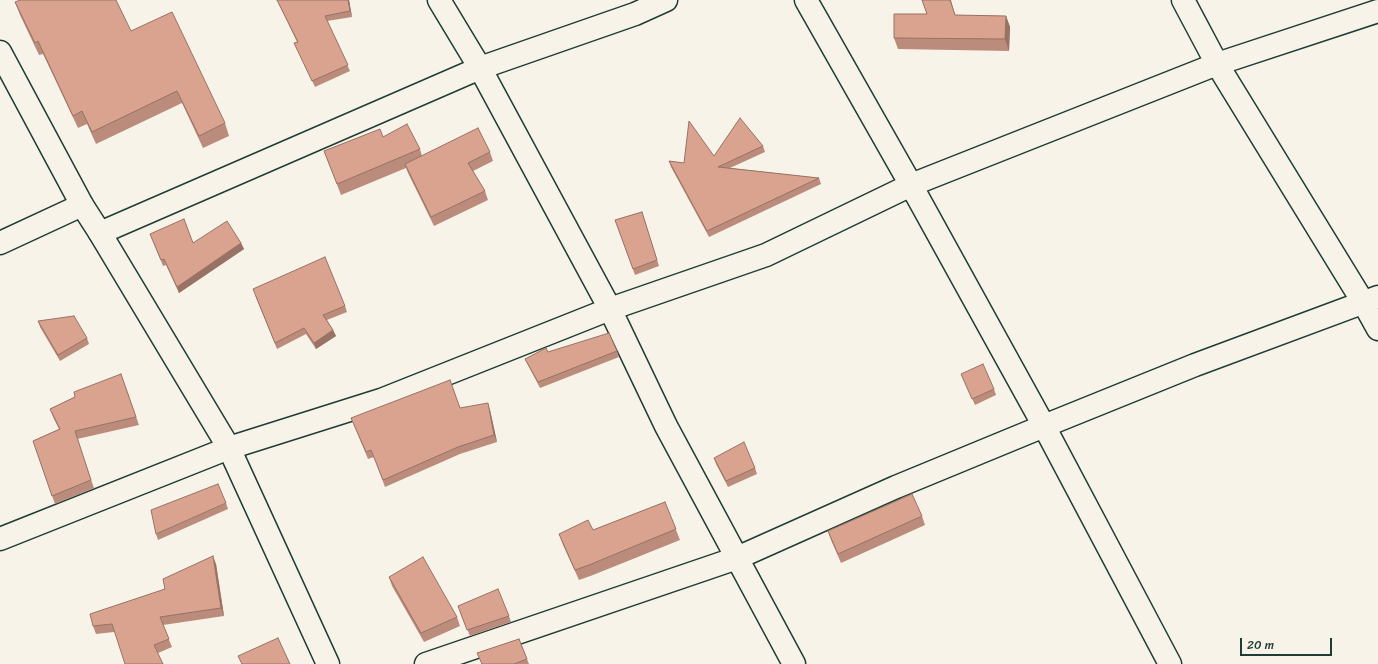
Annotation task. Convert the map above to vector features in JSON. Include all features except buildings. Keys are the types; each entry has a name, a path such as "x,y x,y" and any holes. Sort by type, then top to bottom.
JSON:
{"street":[{"path":"439,0 480,68 610,309 666,426 794,664"},
{"path":"100,232 480,68 635,14 666,0"},
{"path":"806,0 911,185 1044,426 1170,664"},
{"path":"1183,0 1217,64 1371,300 1378,329"},
{"path":"0,539 228,448 381,400 610,309 766,255 911,185 1217,64 1378,11"},
{"path":"0,52 82,205 100,232 228,448 328,664"},
{"path":"0,242 82,205"},
{"path":"426,664 737,558 896,487 1044,426 1195,365 1371,300"}]}
